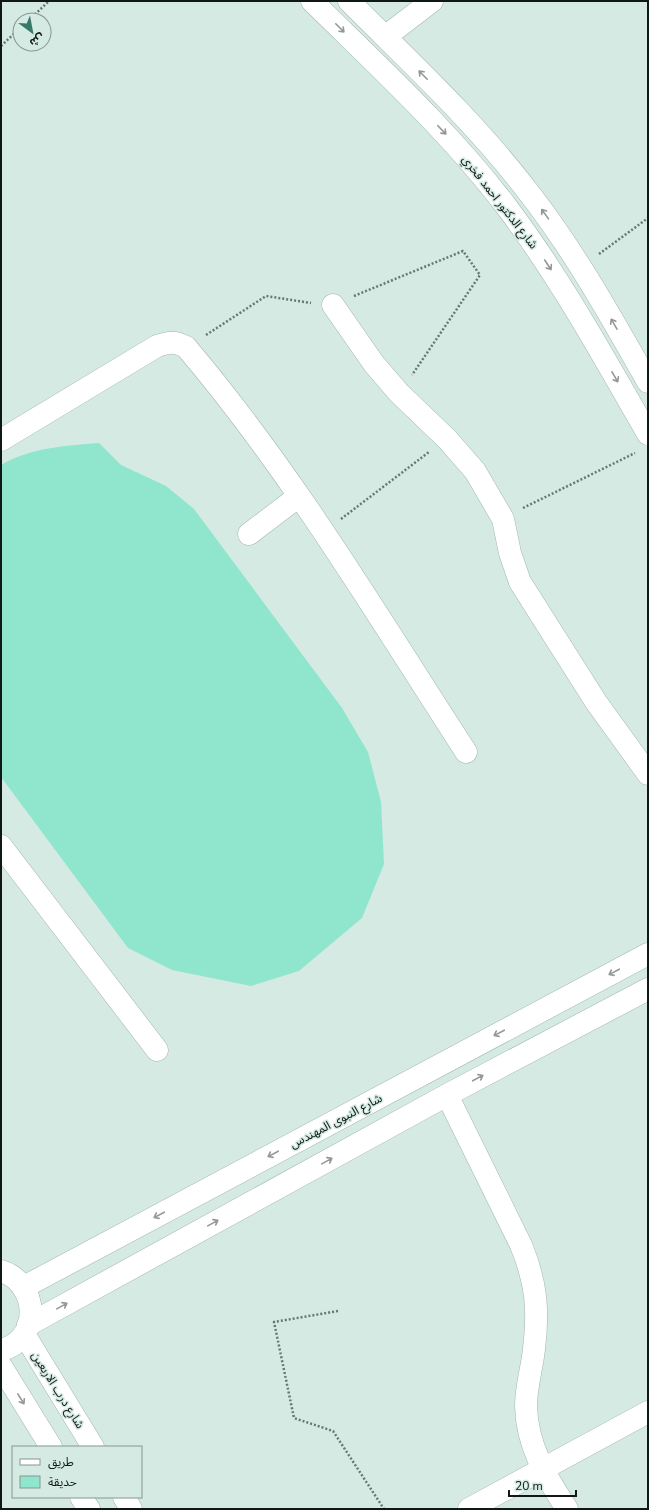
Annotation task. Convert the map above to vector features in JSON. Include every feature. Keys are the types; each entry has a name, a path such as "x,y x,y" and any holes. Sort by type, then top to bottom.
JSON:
{"main road":[{"name":"شارع الدكتور احمد فخري","path":"312,1 425,113 481,174 536,246 560,284 645,442"},
{"path":"349,1 443,95 495,151 529,192 582,267 648,382"},
{"path":"385,37 432,1"},
{"path":"425,113 443,95"},
{"path":"333,305 374,364 399,393 447,439 475,471 503,518 510,553 520,582 596,702 648,774"},
{"path":"1,440 157,346 174,342 186,347 240,415 324,532 466,752"},
{"path":"249,534 299,496"},
{"path":"1,846 157,1050"},
{"name":"شارع النبوى المهندس","path":"24,1287 648,954"},
{"path":"1,1350 15,1342 26,1329 447,1094 648,989"},
{"path":"447,1094 521,1245 531,1269 535,1292 536,1315 526,1406 530,1433 542,1469 566,1509"},
{"path":"1,1271 17,1279 24,1287 30,1299 31,1312 26,1329"},
{"name":"شارع درب الاربعين","path":"26,1329 92,1446"},
{"path":"1,1366 50,1446"},
{"path":"469,1509 648,1412"},
{"path":"82,1498 89,1509"},
{"path":"125,1498 131,1509"}],"path":[{"path":"37,12 49,1"},
{"path":"1,46 12,36"},
{"path":"582,267 648,218"},
{"path":"186,347 266,296 333,305 463,250 480,275 399,393"},
{"path":"324,532 447,439"},
{"path":"503,518 645,442"},
{"path":"338,1311 274,1322 294,1418 333,1431 384,1509"}],"green space":[{"path":"99,443 121,465 166,486 194,509 342,708 368,752 381,802 384,864 362,918 299,971 251,986 172,970 128,948 1,777 1,465 25,454 49,448"}]}
